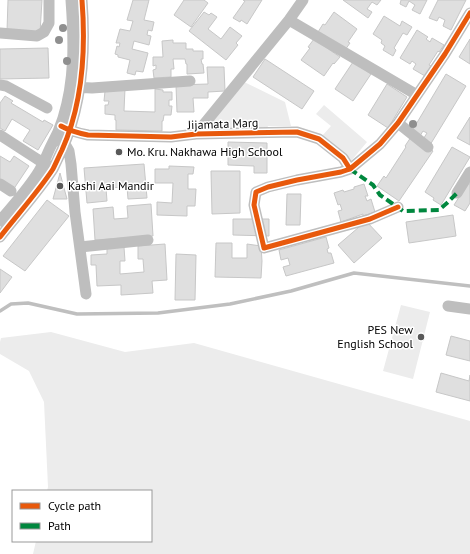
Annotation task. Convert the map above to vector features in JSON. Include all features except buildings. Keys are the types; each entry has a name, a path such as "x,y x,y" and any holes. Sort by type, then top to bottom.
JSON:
{"street":[{"path":"0,33 37,36 44,32 49,23 49,0"},
{"path":"0,221 39,171 48,166 65,128 68,100 75,87 83,62 71,0"},
{"path":"78,30 82,0"},
{"path":"196,134 289,20 302,0"},
{"path":"398,207 370,219 264,248 254,205 256,192 268,187 350,169 380,144 398,123 445,54 470,13"},
{"path":"289,20 417,95"},
{"path":"75,87 92,88 190,81"},
{"path":"0,85 6,86 48,108"},
{"path":"398,123 428,146"},
{"name":"Jijamata Marg","path":"65,128 77,133 88,135 156,137 196,134 297,132 319,139 343,158 350,169"},
{"path":"0,135 48,166"},
{"path":"60,141 69,151 75,212 86,294"},
{"path":"457,194 470,172"},
{"path":"0,184 19,197"},
{"path":"0,236 19,197"},
{"path":"80,247 148,240"},
{"path":"448,306 470,309"}],"shaded area":[{"path":"242,81 285,102 291,126 268,126 267,129 201,131"},
{"path":"324,105 367,142 351,161 322,136 331,126 316,114"},
{"path":"401,305 430,312 413,379 383,371"},
{"path":"51,332 125,352 194,343 470,421 470,554 33,554 36,542 152,542 152,490 47,490 44,402 29,371 0,354 1,338"}],"waterway":[{"path":"0,311 11,304 28,303 77,314 158,313 230,304 291,291 354,273 470,286"}],"marked path":[{"path":"350,169 373,185 380,195 403,211 439,210 457,193"}],"cycle path":[{"path":"0,237 53,169 69,132 79,95 83,57 84,38 82,0"},
{"path":"398,207 370,219 264,248 254,205 256,192 268,187 350,169 380,144 398,123 445,54 470,13"},
{"path":"61,126 74,132 88,135 171,137 196,134 297,132 319,139 343,158 350,169"}],"place":[{"name":"Mo. Kru. Nakhawa High School","path":"119,152"},
{"name":"Kashi Aai Mandir","path":"60,186"},
{"name":"PES New English School","path":"421,337"}]}
